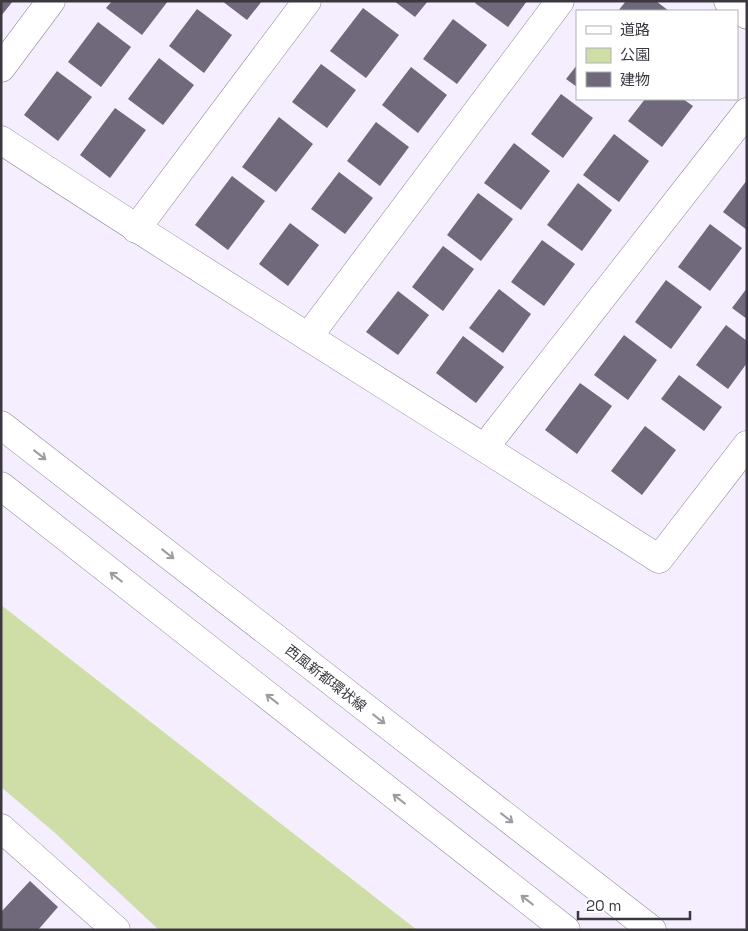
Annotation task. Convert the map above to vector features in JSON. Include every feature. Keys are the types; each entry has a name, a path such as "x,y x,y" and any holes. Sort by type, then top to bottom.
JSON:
{"street":[{"path":"1,68 51,1"},
{"path":"136,229 307,1"},
{"path":"308,337 560,1"},
{"path":"728,1 747,15"},
{"path":"485,447 747,112"},
{"path":"1,140 136,229 485,447 659,559 747,445"},
{"name":"西風新都環状線","path":"1,425 652,930"},
{"path":"1,486 566,930"},
{"path":"7,841 116,930"}],"green space":[{"path":"1,605 417,930 159,930 54,832 1,787"}],"building":[{"path":"1,1 13,1 1,16"},
{"path":"112,1 168,1 142,35 106,8"},
{"path":"222,1 262,1 247,20"},
{"path":"394,1 428,1 415,17"},
{"path":"477,1 527,1 508,27 475,3"},
{"path":"626,1 656,1 668,10 619,10"},
{"path":"363,8 399,35 366,78 330,51"},
{"path":"197,9 232,35 204,73 169,46"},
{"path":"453,19 487,45 457,84 423,59"},
{"path":"98,22 131,47 101,87 68,62"},
{"path":"159,58 194,85 163,125 128,99"},
{"path":"321,64 356,90 327,128 292,102"},
{"path":"576,66 576,86 566,79"},
{"path":"411,67 447,95 418,133 382,105"},
{"path":"57,71 92,97 58,141 24,115"},
{"path":"561,94 593,118 563,158 531,134"},
{"path":"644,100 684,100 693,106 662,147 628,121"},
{"path":"115,108 146,130 110,178 80,155"},
{"path":"279,117 313,144 276,192 242,167"},
{"path":"376,122 409,147 380,186 347,161"},
{"path":"614,134 649,161 619,202 583,175"},
{"path":"514,143 550,171 521,210 484,183"},
{"path":"339,172 373,198 345,234 311,209"},
{"path":"232,176 265,201 228,250 195,225"},
{"path":"747,180 747,230 723,212"},
{"path":"578,183 612,210 582,251 547,225"},
{"path":"478,193 513,219 481,261 447,235"},
{"path":"290,223 319,245 288,286 259,264"},
{"path":"710,224 742,248 710,291 678,267"},
{"path":"542,240 575,264 544,306 511,282"},
{"path":"443,246 474,269 443,311 412,287"},
{"path":"666,280 702,307 671,349 635,322"},
{"path":"747,288 747,319 732,308"},
{"path":"499,289 531,314 503,353 469,328"},
{"path":"398,291 429,315 398,355 366,332"},
{"path":"726,325 747,341 747,363 728,389 696,365"},
{"path":"624,335 657,360 628,400 594,375"},
{"path":"463,336 504,367 476,403 436,373"},
{"path":"679,375 722,407 704,431 661,399"},
{"path":"580,383 612,406 577,454 545,430"},
{"path":"645,426 676,450 642,495 611,471"},
{"path":"30,881 58,907 38,930 1,930 1,912"}]}
